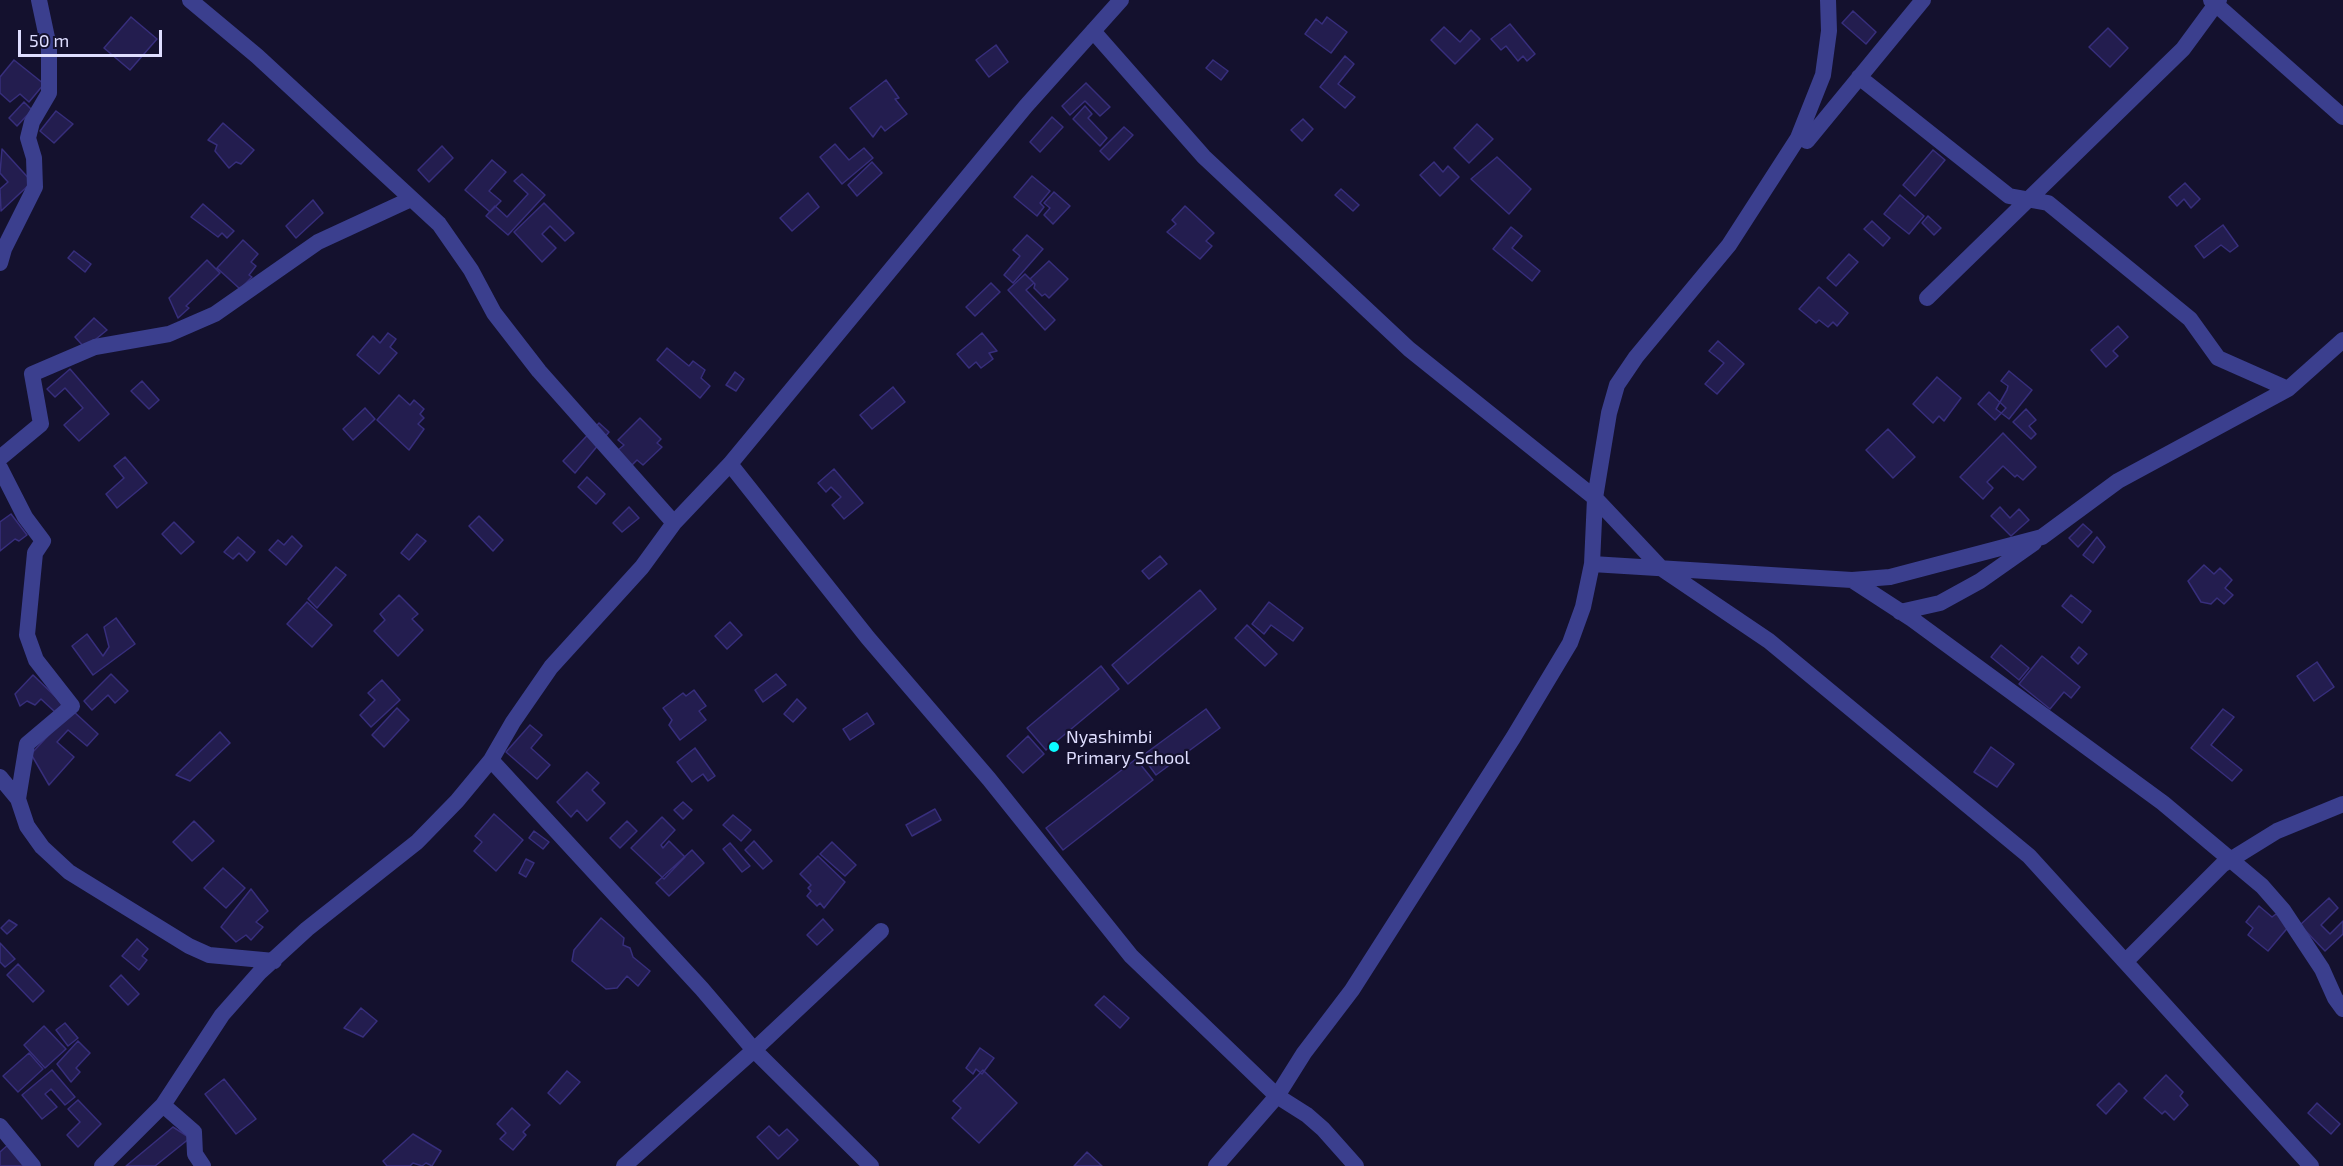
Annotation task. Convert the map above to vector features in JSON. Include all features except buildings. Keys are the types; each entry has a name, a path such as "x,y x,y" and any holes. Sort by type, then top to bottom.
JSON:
{"street":[{"path":"0,263 4,249 35,187 34,158 28,138 32,122 49,93 49,47 39,0"},
{"path":"190,0 257,56 439,224 471,270 494,313 539,371 674,523"},
{"path":"102,1166 163,1105 222,1016 260,972 274,962 307,929 417,842 492,760 513,722 551,667 642,567 674,523 730,464 1026,106 1121,0"},
{"path":"1216,1166 1277,1096 1304,1053 1352,990 1546,687 1570,644 1583,607 1592,564 1594,498 1609,413 1617,385 1636,357 1729,245 1798,138 1810,113 1823,75 1829,31 1828,0"},
{"path":"1807,141 1923,0"},
{"path":"1927,298 2183,49 2215,1 2343,117"},
{"path":"1093,30 1204,157 1409,349 1594,498 1661,568 1769,641 2020,849 2126,961 2311,1166"},
{"path":"1859,77 2009,196 2048,203 2190,319 2218,358 2288,389"},
{"path":"0,458 40,424 32,374 95,347 169,334 215,314 318,242 411,199"},
{"path":"1900,612 1940,603 1980,581 2118,481 2288,389 2343,340"},
{"path":"730,464 868,638 989,779 1131,956 1277,1096 1307,1115 1356,1166"},
{"path":"0,468 25,518 43,541 35,554 27,635 36,660 72,706 27,744 18,799"},
{"path":"1592,564 1852,580 1890,577 2042,537"},
{"path":"1852,580 1900,612 2163,803 2262,886 2283,910 2322,969 2335,998 2343,1009"},
{"path":"492,760 702,989 754,1050 871,1166"},
{"path":"0,777 18,799 27,826 42,846 69,872 189,946 209,955 274,962"},
{"path":"2126,961 2230,860 2277,831 2343,804"},
{"path":"624,1166 754,1050 881,931"},
{"path":"163,1105 194,1132 195,1154 203,1166"},
{"path":"0,1126 33,1166"}],"place":[{"name":"Nyashimbi Primary School","path":"1054,747"}]}
